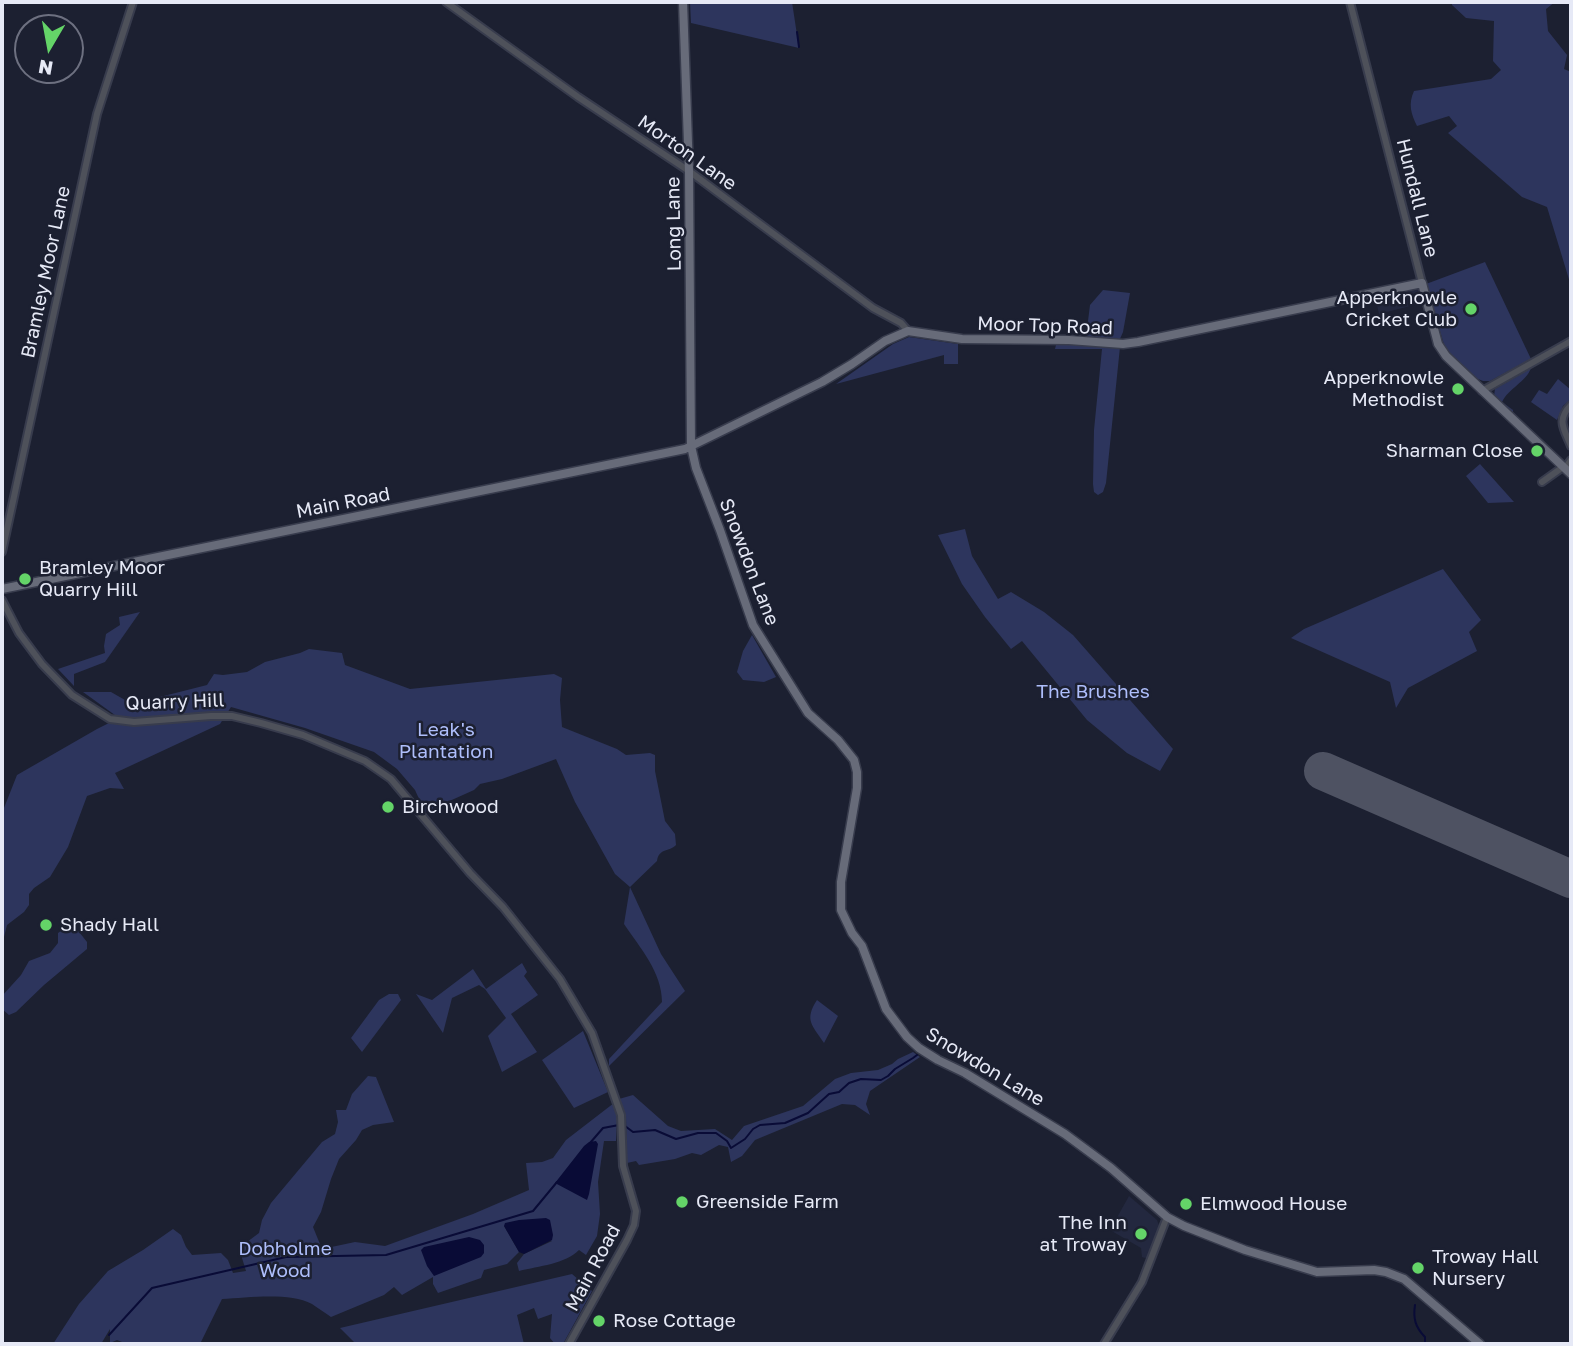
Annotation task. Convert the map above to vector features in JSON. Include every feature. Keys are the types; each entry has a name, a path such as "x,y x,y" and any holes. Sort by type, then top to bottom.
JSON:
{"main road":[{"name":"Long Lane","path":"683,2 689,171 691,446"},
{"name":"Moor Top Road","path":"908,331 962,339 1069,340 1123,344 1422,283"},
{"name":"Hundall Lane","path":"1422,283 1440,349 1566,470"},
{"path":"691,446 822,382 885,341 908,331"},
{"name":"Main Road","path":"2,589 691,446"},
{"name":"Snowdon Lane","path":"691,446 696,468 753,625 808,713 838,740 854,760 857,788 841,882 841,910 862,946 886,1010 907,1037 938,1060 965,1073 1065,1134 1111,1168 1167,1217 1215,1239 1317,1272 1374,1270 1404,1279 1480,1344"}],"street":[{"name":"Bramley Moor Lane","path":"2,552 97,114 133,2"},
{"name":"Morton Lane","path":"446,2 578,97 689,171 873,308 901,323 908,331"},
{"name":"Hundall Lane","path":"1350,2 1422,283"},
{"path":"1482,391 1571,341"},
{"path":"1571,405 1564,413 1562,422 1571,446"},
{"path":"1542,482 1566,470 1571,460"},
{"name":"Quarry Hill","path":"2,600 19,633 42,664 72,695 110,719 134,722 232,716 323,743 365,761 391,779"},
{"name":"Main Road","path":"391,779 470,873 503,907 560,979 592,1033 615,1096 621,1125 623,1166 636,1205 636,1216 628,1240 569,1344"},
{"path":"1104,1344 1142,1282 1167,1217"}],"shaded area":[{"path":"1418,287 1422,303 1379,314 1375,296"},
{"path":"596,1141 598,1144 587,1200 555,1183 584,1146"},
{"path":"1129,1196 1157,1220 1160,1228 1149,1259 1142,1257 1141,1248 1110,1230"},
{"path":"546,1218 550,1220 552,1240 524,1254 519,1252 504,1226 505,1223"},
{"path":"469,1237 480,1240 484,1245 481,1257 434,1276 421,1250 424,1247"}],"green space":[{"path":"690,2 792,2 799,48 691,23"},
{"path":"1452,2 1555,2 1546,9 1548,31 1567,55 1564,69 1571,72 1571,286 1547,207 1522,197 1448,133 1457,126 1449,116 1417,126 1415,122 1411,105 1414,91 1491,79 1501,70 1493,61 1494,21 1466,18"},
{"name":"Apperknowle Cricket Club","path":"1485,262 1531,359 1490,381 1473,377 1445,348 1426,284"},
{"path":"1103,290 1130,293 1123,332 1116,348 1120,347 1106,483 1103,492 1098,495 1094,492 1093,484 1094,430 1102,349 1055,349 1056,345 1085,345 1090,305"},
{"path":"909,337 958,344 958,364 944,364 944,355 836,384 893,344"},
{"path":"1531,368 1502,402 1513,410 1513,414 1494,396 1495,389"},
{"path":"1558,379 1571,390 1571,399 1563,406 1557,420 1531,402 1539,390 1547,394"},
{"path":"1480,464 1514,502 1488,503 1466,476"},
{"name":"The Brushes","path":"965,529 972,556 998,599 1011,592 1044,612 1073,635 1173,749 1160,771 1127,753 1087,720 1022,641 1011,649 985,617 962,584 938,535"},
{"path":"1443,569 1481,620 1469,632 1477,651 1408,688 1396,708 1390,682 1291,638 1304,629"},
{"path":"140,612 105,662 74,674 74,686 58,669 105,653 106,634 120,625 119,617"},
{"path":"752,635 776,677 764,682 743,680 737,672 743,651"},
{"name":"Leak's Plantation","path":"309,649 342,653 345,665 410,689 554,674 562,678 562,727 626,755 655,755 655,771 665,821 675,834 676,845 662,852 657,861 630,887 615,874 575,802 556,759 502,779 480,784 474,790 425,812 415,790 397,769 374,752 305,728 231,707 220,724 115,773 124,789 110,788 87,796 68,847 50,877 29,894 29,905 24,912 7,925 2,945 2,813 17,775 119,718 83,692 111,692 132,704 207,685 214,674 247,672 265,662"},
{"path":"630,887 661,954 685,991 609,1066 609,1059 662,1002 654,970 624,924"},
{"path":"72,923 87,942 87,949 16,1012 9,1015 2,1009 2,996 21,975 29,961 50,953 58,943 58,933"},
{"path":"522,963 527,972 524,976 538,995 511,1014 537,1052 502,1072 488,1036 506,1018 485,989 479,985 452,998 443,1033 416,994 432,1000 473,969 486,989"},
{"path":"389,994 398,994 401,1000 362,1052 351,1038 379,1000"},
{"path":"817,1000 838,1016 824,1043 810,1018"},
{"path":"583,1031 608,1092 574,1108 542,1060"},
{"path":"913,1052 920,1057 870,1091 866,1104 870,1115 855,1105 842,1104 755,1140 742,1156 731,1162 728,1147 719,1145 701,1155 692,1153 639,1165 636,1161 627,1163 626,1119 619,1099 633,1095 668,1126 681,1131 715,1129 732,1140 744,1126 803,1106 835,1079 851,1073 878,1070"},
{"name":"Dobholme Wood","path":"368,1076 376,1077 394,1122 373,1125 362,1130 339,1159 321,1212 313,1227 322,1249 355,1242 385,1246 529,1190 526,1163 553,1158 566,1140 614,1103 617,1119 616,1141 604,1141 598,1182 600,1214 597,1236 586,1255 579,1250 559,1261 519,1271 517,1263 524,1254 552,1241 504,1226 519,1252 507,1264 484,1270 481,1278 438,1293 433,1277 402,1295 394,1287 384,1295 331,1317 312,1304 292,1298 222,1299 200,1344 127,1344 117,1340 110,1343 110,1329 101,1344 53,1344 79,1304 108,1271 173,1229 181,1235 192,1255 221,1253 228,1260 233,1273 246,1271 242,1258 243,1245 259,1233 271,1203 322,1142 335,1134 338,1122 336,1110 346,1110 352,1094"},
{"path":"572,1274 592,1291 563,1344 555,1344 550,1338 552,1314 538,1319 534,1308 517,1315 524,1344 356,1344 340,1328"}],"waterway":[{"path":"797,32 799,47"},
{"path":"625,1126 633,1132 655,1130 676,1139 698,1133 716,1133 727,1141 731,1148 760,1125 785,1123 808,1113 829,1094 839,1092 849,1083 861,1079 881,1080 917,1055"},
{"path":"590,1143 603,1128 619,1125"},
{"path":"109,1335 152,1288 286,1257 386,1255 533,1211 557,1182"},
{"path":"1415,1305 1416,1322 1425,1337 1425,1344"}],"runway":[{"path":"1323,771 1571,879"}],"place":[{"name":"Apperknowle Cricket Club","path":"1471,309"},
{"name":"Apperknowle Methodist","path":"1458,389"},
{"name":"Sharman Close","path":"1537,451"},
{"name":"Bramley Moor Quarry Hill","path":"25,579"},
{"name":"Birchwood","path":"388,807"},
{"name":"Shady Hall","path":"46,925"},
{"name":"Greenside Farm","path":"682,1202"},
{"name":"Elmwood House","path":"1186,1204"},
{"name":"The Inn at Troway","path":"1141,1234"},
{"name":"Troway Hall Nursery","path":"1418,1268"},
{"name":"Rose Cottage","path":"599,1321"}]}
